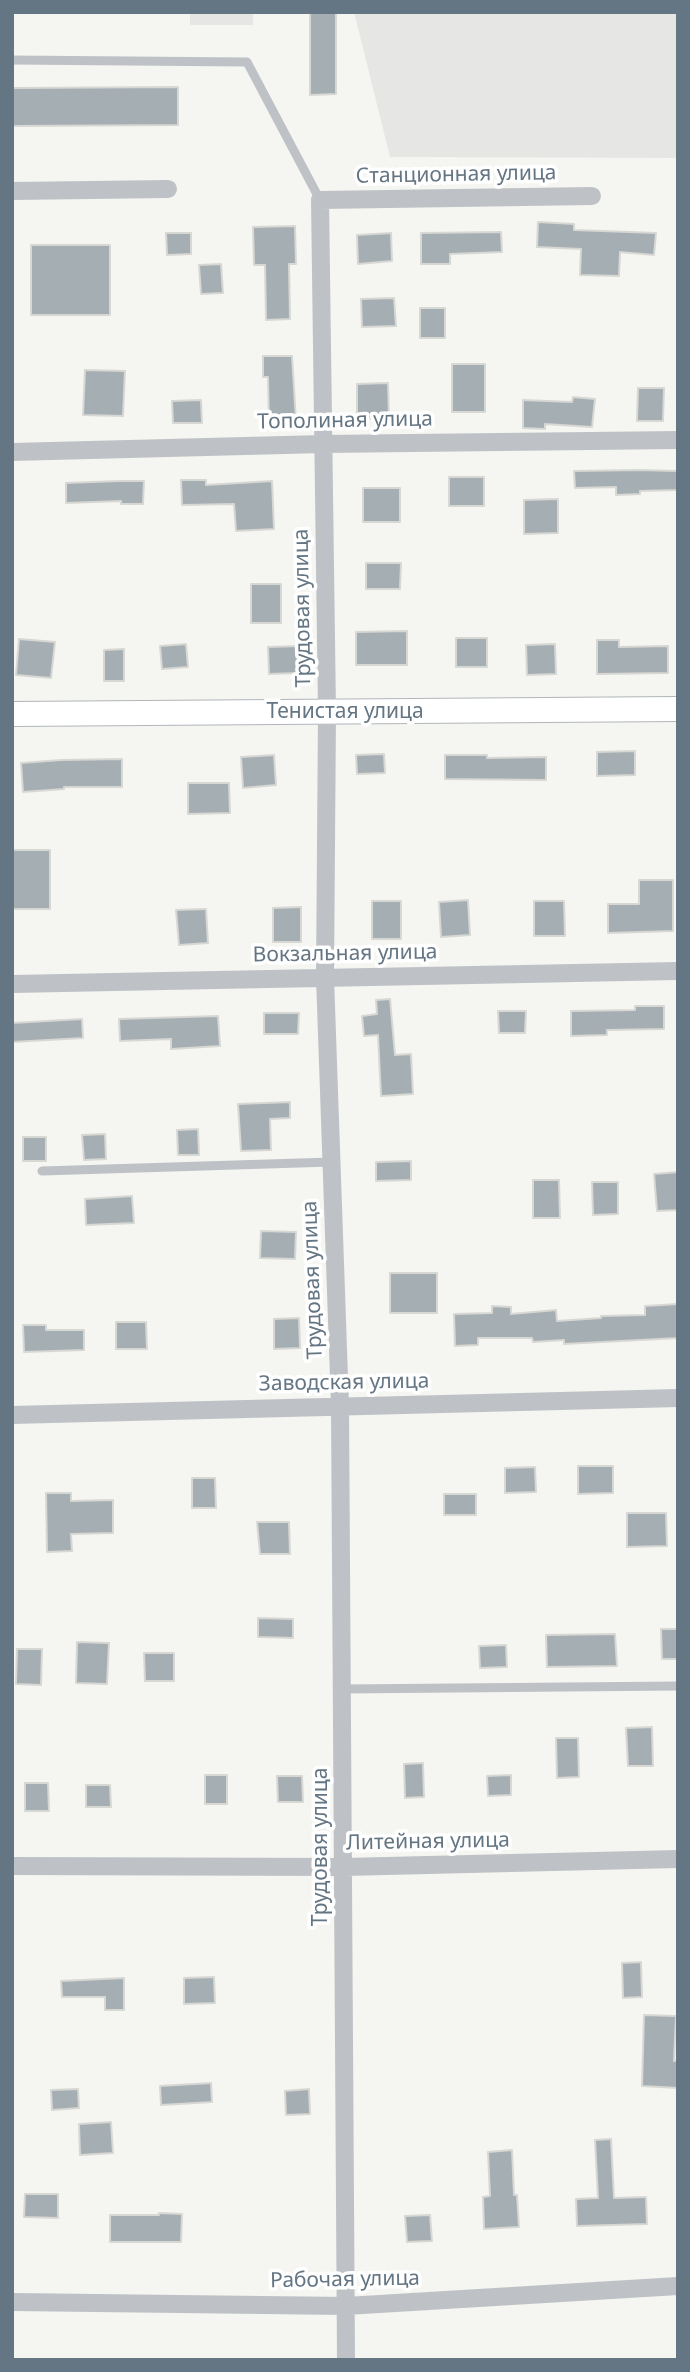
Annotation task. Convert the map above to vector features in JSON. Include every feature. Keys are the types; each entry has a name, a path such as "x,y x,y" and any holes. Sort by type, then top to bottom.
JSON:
{"street":[{"path":"12,191 168,189"},
{"name":"Станционная улица","path":"320,200 592,196"},
{"name":"Трудовая улица","path":"320,200 327,712 325,978 340,1406 346,2360"},
{"name":"Тополиная улица","path":"12,452 323,444 678,440"},
{"name":"Тенистая улица","path":"12,714 678,709"},
{"name":"Вокзальная улица","path":"12,984 678,971"},
{"name":"Заводская улица","path":"12,1415 678,1398"},
{"name":"Литейная улица","path":"12,1866 344,1867 678,1859"},
{"name":"Рабочая улица","path":"12,2302 346,2306 678,2286"}],"lane":[{"path":"12,60 247,62 320,200"},
{"path":"42,1171 332,1162"},
{"path":"343,1689 678,1686"}],"shaded area":[{"path":"190,12 253,12 253,25 190,25"},
{"path":"354,12 678,12 678,158 390,157"}],"building":[{"path":"310,12 336,12 336,94 310,95"},
{"path":"178,87 178,125 12,126 12,88"},
{"path":"538,222 574,224 574,230 656,233 654,255 620,252 619,276 580,275 581,249 537,247"},
{"path":"295,226 296,264 289,264 290,319 266,320 265,265 254,265 253,227"},
{"path":"501,232 502,252 450,254 450,264 421,264 421,233"},
{"path":"166,233 191,233 191,254 167,255"},
{"path":"391,233 392,261 358,264 357,235"},
{"path":"31,245 110,245 110,315 31,315"},
{"path":"221,264 223,293 201,294 199,265"},
{"path":"394,298 396,326 362,327 361,299"},
{"path":"420,308 445,308 445,338 420,338"},
{"path":"263,356 292,356 296,421 269,422 268,377 263,377"},
{"path":"452,364 485,364 485,412 452,412"},
{"path":"85,370 125,371 123,416 83,415"},
{"path":"388,383 389,418 357,419 357,384"},
{"path":"638,388 664,388 663,421 637,421"},
{"path":"573,397 595,399 592,427 545,424 545,429 523,428 523,400 572,402"},
{"path":"201,400 202,423 173,423 172,401"},
{"path":"574,471 677,471 677,490 616,495 616,487 575,488"},
{"path":"449,477 484,477 484,506 449,506"},
{"path":"181,480 206,480 206,485 272,481 274,529 236,531 234,504 182,505"},
{"path":"144,481 143,504 121,504 121,501 66,503 66,483"},
{"path":"363,488 400,488 400,522 363,522"},
{"path":"558,499 558,533 524,534 524,500"},
{"path":"366,563 401,563 400,589 366,589"},
{"path":"251,584 281,584 281,623 251,623"},
{"path":"407,631 407,665 356,665 356,632"},
{"path":"456,638 487,638 487,667 456,667"},
{"path":"19,639 55,642 51,678 16,675"},
{"path":"597,640 619,640 619,647 668,646 668,673 597,674"},
{"path":"186,644 188,667 162,669 160,646"},
{"path":"555,644 556,674 527,675 526,645"},
{"path":"299,646 299,673 269,674 268,647"},
{"path":"124,649 124,681 104,681 104,650"},
{"path":"635,751 635,775 597,776 597,752"},
{"path":"384,754 385,773 357,774 356,755"},
{"path":"274,755 276,785 243,788 241,757"},
{"path":"445,755 487,755 487,758 546,757 546,780 445,779"},
{"path":"122,759 122,787 64,787 23,792 21,763"},
{"path":"188,783 229,783 230,813 188,814"},
{"path":"12,850 50,850 50,909 12,909"},
{"path":"639,880 673,880 673,931 608,933 608,904 639,904"},
{"path":"468,900 470,935 441,937 439,902"},
{"path":"372,901 401,901 401,939 372,939"},
{"path":"534,901 564,901 565,936 534,936"},
{"path":"301,907 301,942 273,942 273,908"},
{"path":"206,909 208,943 179,945 176,910"},
{"path":"390,999 395,1055 411,1054 413,1094 381,1096 378,1035 364,1036 362,1016 377,1014 376,1000"},
{"path":"635,1006 664,1006 664,1029 607,1030 607,1035 571,1036 571,1011 635,1010"},
{"path":"498,1011 526,1011 525,1033 499,1033"},
{"path":"264,1013 299,1013 298,1034 264,1034"},
{"path":"218,1016 220,1046 171,1049 171,1039 120,1041 119,1019"},
{"path":"82,1019 83,1038 12,1042 12,1023"},
{"path":"290,1102 290,1118 270,1119 271,1150 241,1151 238,1104"},
{"path":"198,1129 199,1155 178,1155 177,1130"},
{"path":"105,1134 106,1159 84,1160 82,1135"},
{"path":"23,1137 46,1137 46,1161 23,1161"},
{"path":"411,1161 411,1180 376,1181 376,1162"},
{"path":"678,1172 678,1210 657,1211 654,1174"},
{"path":"533,1180 559,1180 560,1218 533,1218"},
{"path":"592,1182 618,1182 618,1214 593,1215"},
{"path":"132,1196 134,1223 86,1225 85,1199"},
{"path":"261,1231 296,1232 295,1259 260,1258"},
{"path":"390,1273 437,1273 437,1313 390,1313"},
{"path":"678,1304 678,1338 564,1344 564,1340 533,1342 532,1338 478,1338 478,1345 455,1346 454,1314 492,1313 492,1306 511,1307 511,1314 556,1310 557,1321 645,1315 645,1306"},
{"path":"299,1318 300,1348 274,1349 274,1319"},
{"path":"116,1322 146,1322 147,1349 116,1349"},
{"path":"23,1325 46,1325 46,1330 84,1330 84,1350 24,1352"},
{"path":"578,1466 613,1466 613,1493 578,1494"},
{"path":"535,1467 536,1492 505,1493 505,1468"},
{"path":"192,1478 215,1478 216,1508 192,1508"},
{"path":"46,1493 71,1493 71,1501 113,1500 113,1533 71,1534 72,1551 47,1552"},
{"path":"444,1494 476,1494 476,1515 444,1515"},
{"path":"627,1513 666,1513 667,1546 627,1547"},
{"path":"257,1522 289,1522 290,1554 260,1554"},
{"path":"258,1618 293,1619 293,1638 258,1637"},
{"path":"661,1629 678,1629 678,1659 662,1659"},
{"path":"615,1634 617,1666 547,1667 546,1635"},
{"path":"77,1642 109,1643 107,1684 76,1683"},
{"path":"506,1645 507,1667 480,1668 479,1646"},
{"path":"17,1649 42,1649 41,1685 16,1684"},
{"path":"144,1653 174,1653 174,1681 145,1681"},
{"path":"652,1727 653,1766 628,1766 626,1728"},
{"path":"556,1738 578,1738 579,1777 557,1778"},
{"path":"423,1763 424,1797 405,1798 404,1764"},
{"path":"205,1775 227,1775 227,1804 205,1804"},
{"path":"511,1775 511,1795 488,1796 487,1776"},
{"path":"277,1776 302,1776 303,1802 278,1802"},
{"path":"25,1783 48,1783 49,1811 25,1811"},
{"path":"86,1785 110,1785 111,1807 86,1807"},
{"path":"641,1962 642,1997 623,1998 622,1963"},
{"path":"214,1977 215,2003 184,2004 184,1978"},
{"path":"124,1978 124,2010 105,2010 105,1997 62,1997 61,1981"},
{"path":"644,2015 676,2016 674,2061 678,2061 678,2088 642,2086"},
{"path":"211,2083 212,2102 161,2105 160,2086"},
{"path":"78,2089 79,2108 52,2110 51,2090"},
{"path":"309,2089 310,2114 286,2115 285,2091"},
{"path":"111,2122 113,2153 80,2155 79,2124"},
{"path":"611,2139 614,2198 646,2197 647,2224 577,2226 576,2199 598,2198 595,2140"},
{"path":"512,2150 519,2227 484,2229 483,2197 490,2196 488,2152"},
{"path":"25,2194 58,2194 58,2218 24,2217"},
{"path":"182,2214 181,2242 110,2242 110,2215"},
{"path":"430,2215 432,2241 407,2242 405,2216"}]}
